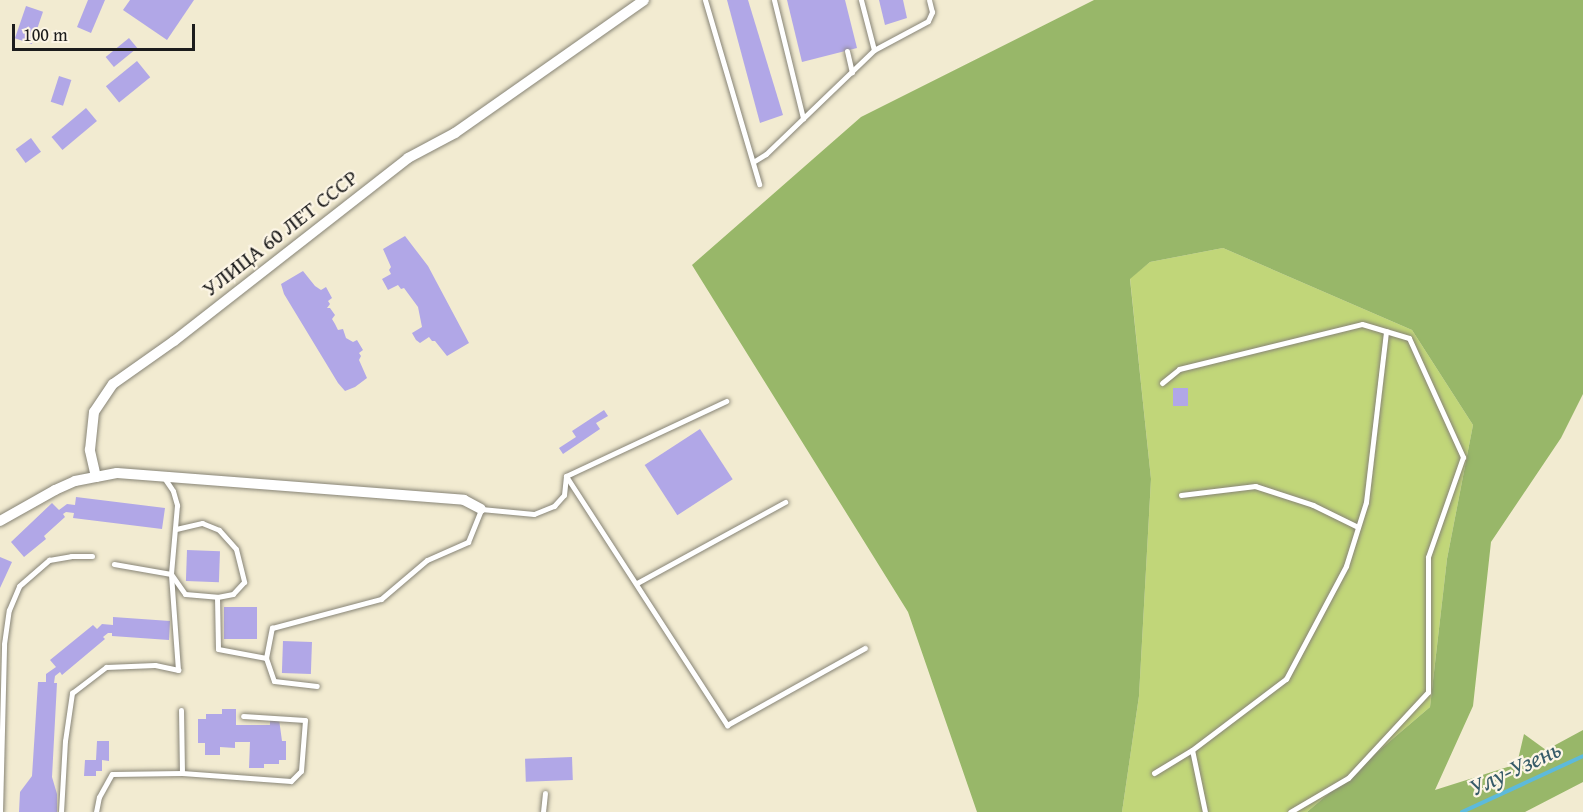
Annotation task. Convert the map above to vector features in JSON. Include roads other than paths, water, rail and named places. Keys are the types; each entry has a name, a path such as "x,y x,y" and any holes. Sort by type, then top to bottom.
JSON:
{"street":[{"name":"УЛИЦА 60 ЛЕТ СССР","path":"96,477 90,450 94,412 114,384 174,341 408,158 455,133 644,0"},
{"path":"0,522 75,481 117,473 165,479 464,500 481,509"}],"lane":[{"path":"705,0 759,184"},
{"path":"774,0 803,118"},
{"path":"861,0 874,50"},
{"path":"753,162 766,154 874,50 928,21 932,12 929,0"},
{"path":"847,51 852,72"},
{"path":"1162,383 1179,369 1362,324 1409,338 1463,457 1428,557 1428,692 1347,778 1290,812"},
{"path":"1154,773 1192,750 1286,679 1346,566 1366,502 1386,331"},
{"path":"566,476 726,401"},
{"path":"317,686 274,681 266,658 272,628 381,599 427,560 468,542 481,509 534,514 555,506 564,495 566,476"},
{"path":"566,476 727,724 865,648"},
{"path":"61,812 65,741 72,693 106,667 155,665 178,670 171,574 177,505 173,491 165,479"},
{"path":"1181,495 1255,486 1314,505 1358,527"},
{"path":"637,583 785,502"},
{"path":"114,564 171,574 185,594 217,597 234,594 244,582 237,549 219,530 202,523 176,529"},
{"path":"0,812 4,644 9,609 19,586 49,561 71,556 92,556"},
{"path":"217,597 218,649 266,658"},
{"path":"181,710 182,773"},
{"path":"96,812 99,797 112,774 182,773 291,781 301,771 305,720 243,716"},
{"path":"1192,750 1204,812"},
{"path":"543,812 545,793"}],"waterway":[{"name":"Улу-Узень","path":"1462,812 1583,756"}]}
